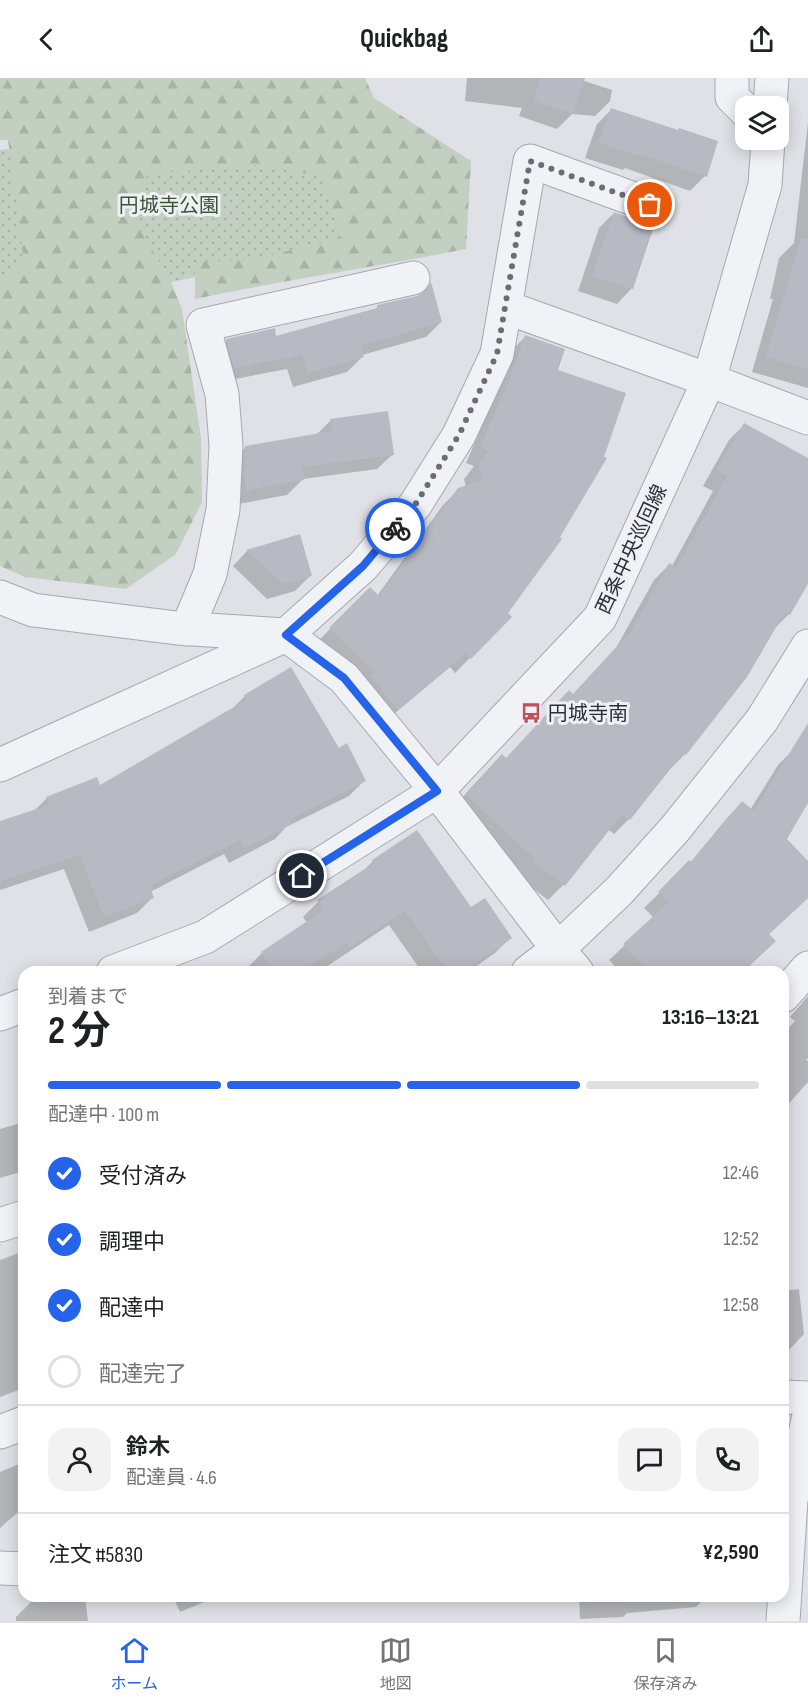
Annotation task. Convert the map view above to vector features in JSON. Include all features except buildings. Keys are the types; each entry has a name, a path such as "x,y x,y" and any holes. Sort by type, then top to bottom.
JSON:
{"street":[{"path":"732,78 732,97 735,100"},
{"path":"771,96 772,78"},
{"name":"西条中央巡回線","path":"128,966 205,938 437,791 600,618 709,380 765,185 767,150"},
{"path":"0,765 286,635 363,566 415,505 459,435 497,354 530,161 650,205"},
{"path":"187,629 210,574 223,510 226,445 222,394 203,325 413,278"},
{"path":"505,307 808,418"},
{"path":"0,597 33,610 187,629 286,635 344,678 437,791 567,961"},
{"path":"549,966 567,961 619,891 675,829 762,720 808,646"},
{"path":"789,989 808,968"},
{"path":"0,1014 18,1007"},
{"path":"0,1225 18,1219"},
{"path":"789,1397 808,1398"},
{"path":"789,1530 791,1500 808,1419"},
{"path":"0,1432 18,1425"},
{"path":"0,1568 18,1569"},
{"path":"783,1621 784,1602"}],"green space":[{"path":"0,78 365,78 374,98 471,161 466,249 195,299 195,262 252,260 342,237 320,176 255,165 149,174 126,204 171,282 182,309 201,438 202,502 176,554 126,589 25,577 0,566 0,286 24,262 8,140 0,140"},
{"name":"円城寺公園","path":"307,112 401,233 171,282 114,277 0,286 0,150"}],"way so far":[{"path":"395,528 415,505 459,435 497,354 530,161 650,205"}],"place":[{"name":"円城寺南","path":"531,713"}],"route":[{"path":"302,876 437,791 344,678 286,635 363,566 395,528"}]}
